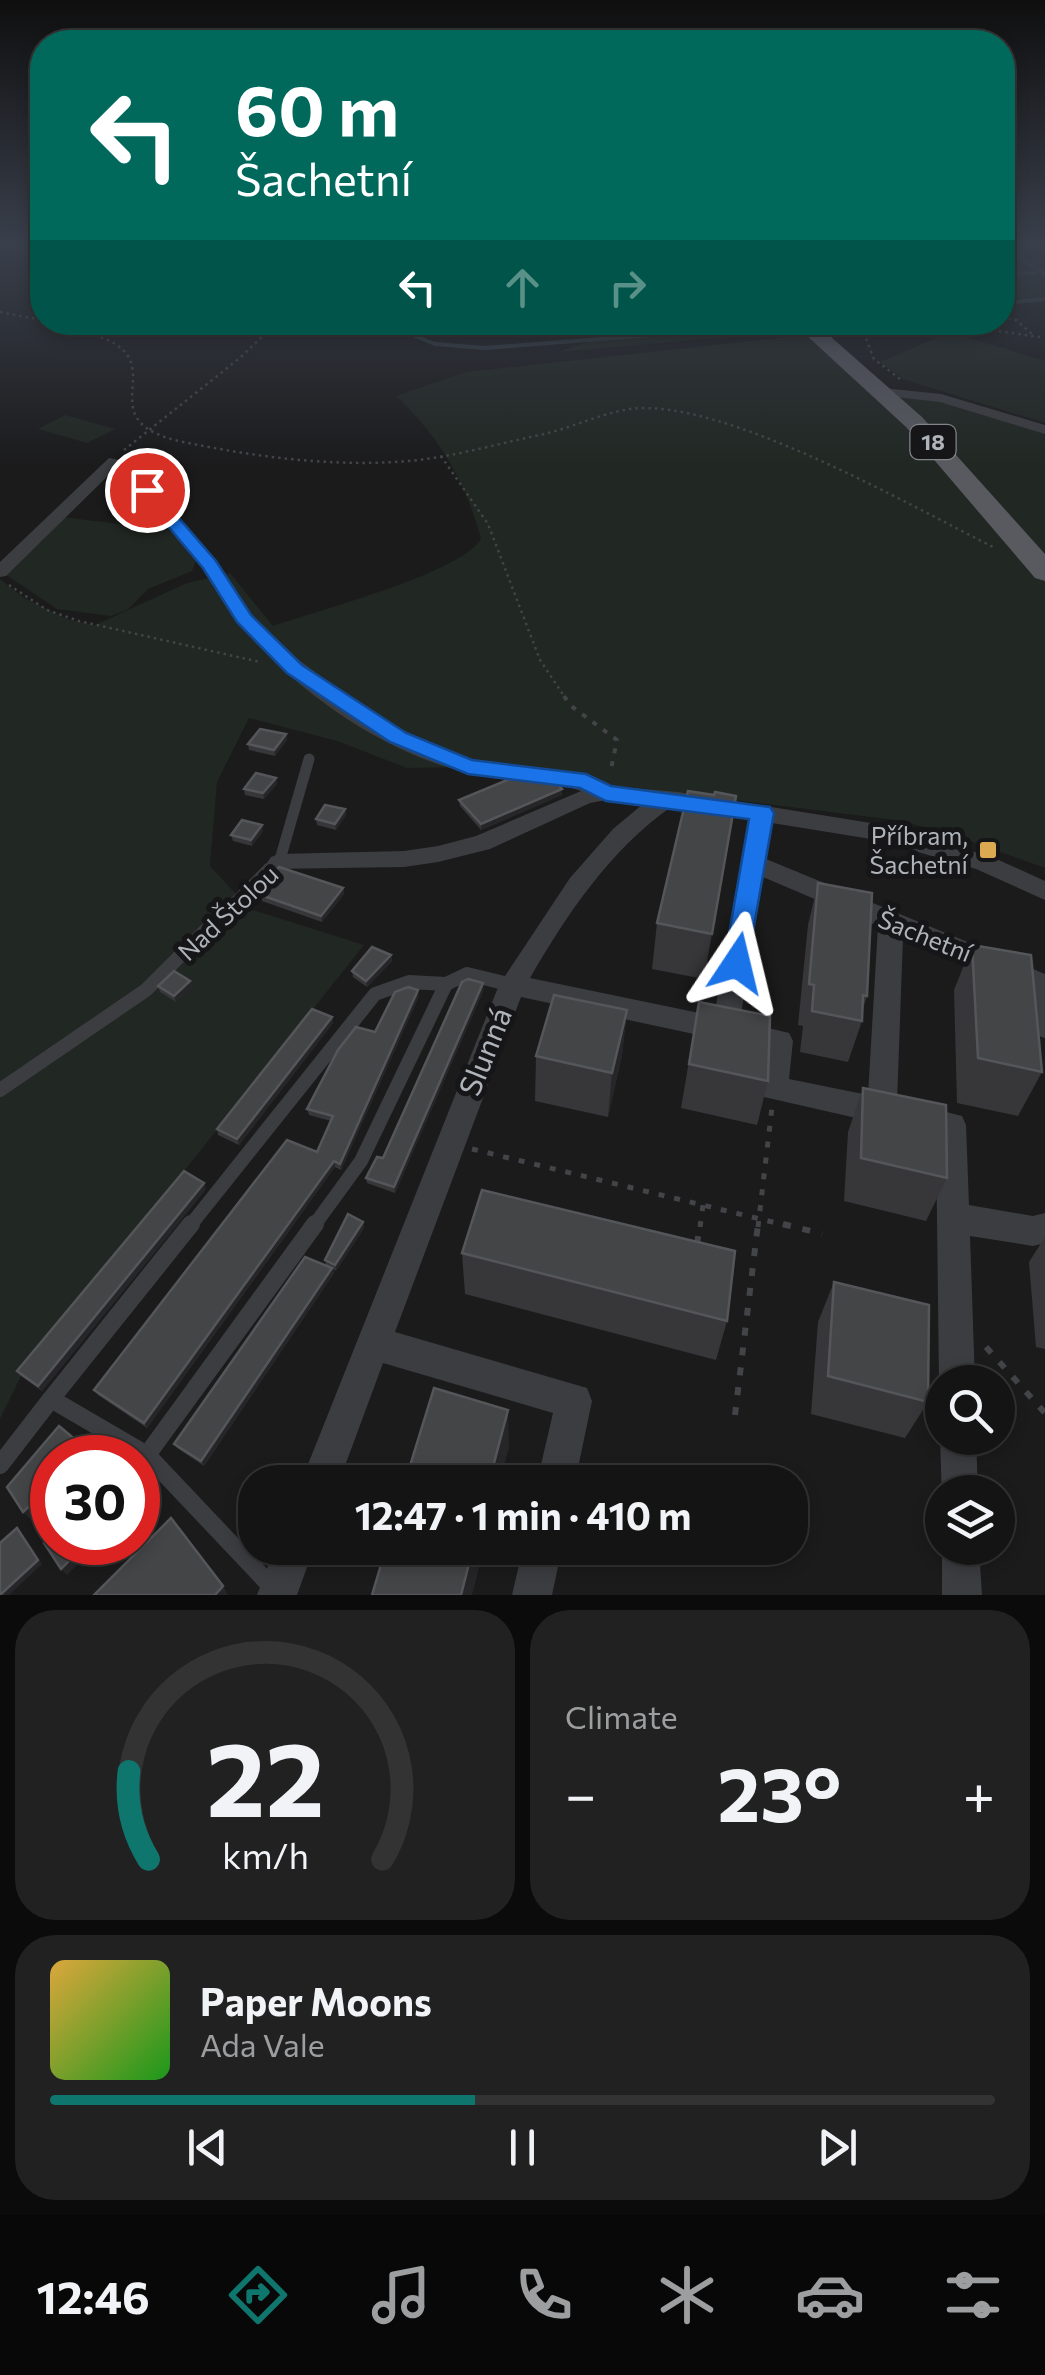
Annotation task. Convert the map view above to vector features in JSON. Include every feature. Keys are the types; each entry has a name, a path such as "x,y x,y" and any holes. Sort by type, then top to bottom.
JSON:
{"main road":[{"name":"18","path":"818,335 893,392 1043,570"}],"street":[{"path":"893,392 942,398 1045,430"},
{"path":"0,572 114,461 126,465 210,565 244,618 294,669 398,738 434,756 468,767 586,782 606,793 762,813 921,843 984,863 1045,891"},
{"name":"Nad Štolou","path":"279,863 376,861 438,854 482,843 585,797 606,793"},
{"name":"Slunná","path":"327,1465 512,985 558,910 636,821 663,802"},
{"path":"725,1030 762,813"},
{"name":"Šachetní","path":"754,864 1043,985 1045,1027"},
{"path":"882,1111 892,922"},
{"path":"512,985 779,1041 774,1088 950,1125 957,1365"},
{"path":"953,1218 1033,1231 1045,1228"},
{"path":"374,1343 574,1401 560,1465"},
{"path":"277,1594 288,1565"},
{"path":"532,1595 538,1565"},
{"path":"961,1565 962,1595"}],"lane":[{"path":"279,863 309,760"},
{"name":"Nad Štolou","path":"0,1090 146,990 279,863"},
{"path":"0,1464 375,994 396,982 418,979 446,984 467,974 512,985"},
{"path":"160,1438 361,1161 446,984"},
{"path":"51,1399 112,1435"},
{"path":"160,1470 277,1594"}],"path":[{"path":"1015,320 1043,338"},
{"path":"1015,334 1043,338"},
{"path":"96,335 126,354 132,364 133,416 143,430 180,440 324,463 440,456 556,432 620,412 684,413 708,417 834,467 1043,570"},
{"path":"114,461 143,430 222,374 263,335"},
{"path":"871,335 865,336 874,359 900,380 893,392"},
{"path":"440,456 488,524 540,660 570,705 616,740 606,793"},
{"path":"0,580 47,610 79,620 294,669"},
{"path":"735,1416 774,1088"},
{"path":"472,1149 822,1234"},
{"path":"695,1252 704,1205"},
{"path":"956,1314 1045,1413"}],"shaded area":[{"path":"636,335 754,335 558,352 596,339"},
{"path":"812,335 877,392 1045,580 1045,868 945,832 895,820 468,767 407,768 337,741 249,718 217,782 210,866 250,909 364,945 21,1376 0,1419 0,579 24,598 70,620 95,625 187,583 230,573 273,626 418,578 468,552 481,539 449,461 396,396 466,372"},
{"path":"943,335 960,335 1045,361 1045,423 903,379 880,362"},
{"path":"896,396 954,403 1045,434 1045,561 958,457"},
{"path":"65,415 115,429 87,443 38,429"},
{"path":"62,517 170,530 197,558 192,571 148,589 127,610 111,616 57,609 5,574"}],"building":[{"path":"260,729 286,734 274,750 248,744"},
{"path":"256,773 276,778 263,793 244,789"},
{"path":"517,776 556,782 562,789 481,824 459,800"},
{"path":"688,791 736,796 712,934 657,923"},
{"path":"325,805 345,809 335,824 316,819"},
{"path":"242,820 262,825 251,840 231,835"},
{"path":"279,867 343,888 321,916 252,892"},
{"path":"818,883 872,893 867,996 863,995 862,1021 812,1011 814,985 809,984"},
{"path":"972,945 1031,955 1042,1072 978,1058"},
{"path":"372,947 391,955 366,981 352,971"},
{"path":"174,971 190,981 174,996 158,986"},
{"path":"468,979 483,983 394,1187 366,1178 377,1157 383,1158 462,982"},
{"path":"408,987 418,990 340,1164 334,1161 144,1423 94,1390 287,1140 317,1152 333,1116 307,1109 338,1050 356,1027 375,1032 395,992"},
{"path":"554,995 627,1010 612,1073 536,1056"},
{"path":"699,1002 770,1016 768,1081 689,1064"},
{"path":"312,1009 332,1017 237,1139 217,1129"},
{"path":"863,1088 946,1105 947,1178 861,1158"},
{"path":"184,1171 204,1183 38,1386 17,1371"},
{"path":"482,1190 735,1251 727,1321 462,1253"},
{"path":"348,1214 363,1222 335,1265 325,1260"},
{"path":"305,1257 332,1268 201,1461 174,1444"},
{"path":"834,1282 929,1305 925,1401 828,1376"},
{"path":"434,1388 508,1410 493,1465 410,1465"},
{"path":"59,1426 70,1435 51,1435"},
{"path":"30,1460 30,1505 23,1512 7,1487"},
{"path":"171,1518 223,1586 215,1595 94,1595 124,1565 160,1565 160,1529"},
{"path":"17,1528 30,1548 33,1565 0,1595 0,1543"},
{"path":"381,1565 469,1565 461,1595 372,1595"}],"waterway":[{"path":"412,335 435,344 485,348 652,335"}],"place":[{"name":"Příbram, Šachetní","path":"988,850"}],"route":[{"path":"147,490 210,565 244,618 294,669 398,738 468,767 586,782 606,793 663,802 678,800 762,813 737,963"}]}
